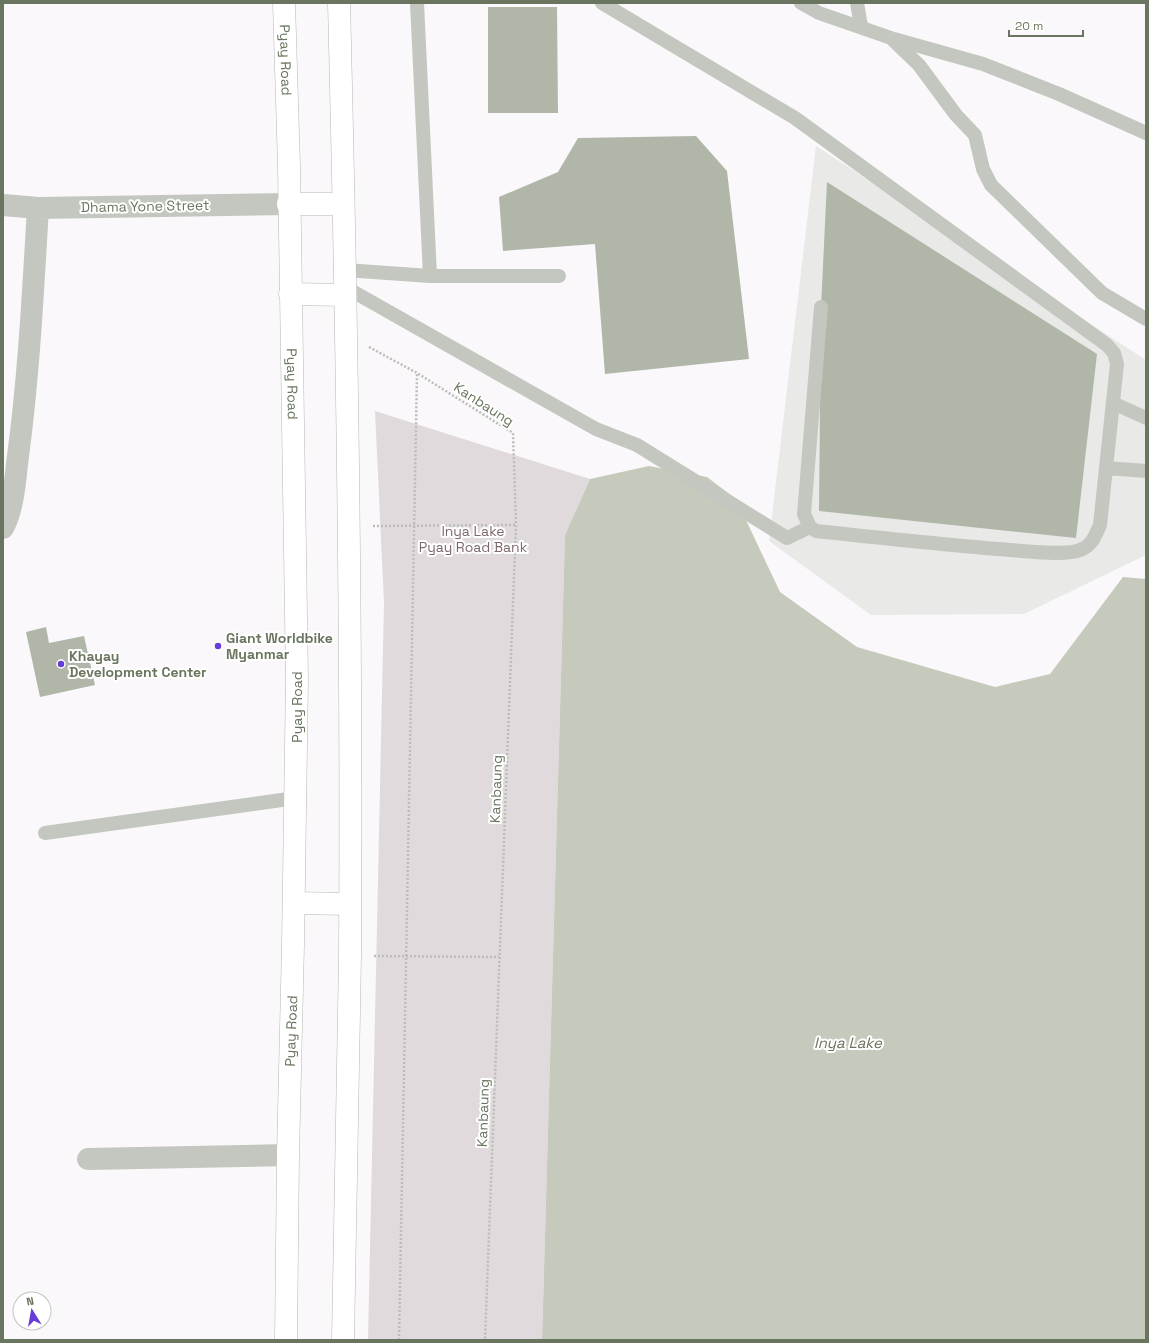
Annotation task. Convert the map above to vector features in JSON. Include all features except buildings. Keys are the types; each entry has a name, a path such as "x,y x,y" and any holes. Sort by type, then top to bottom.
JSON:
{"highway":[{"name":"Pyay Road","path":"284,3 296,558 296,798 288,1155 286,1340"},
{"path":"339,3 346,334 350,904 343,1340"},
{"path":"288,204 343,204"},
{"path":"290,294 345,284"},
{"path":"294,903 350,904"}],"street":[{"name":"Dhama Yone Street","path":"3,205 38,208 288,204"},
{"path":"3,528 6,522 13,491 24,408 38,208"},
{"path":"88,1159 288,1155"}],"lane":[{"path":"417,3 430,276"},
{"path":"602,3 795,118 1096,336 1114,353 1117,364 1100,525 1094,539 1087,547 1078,551 1025,551 948,546 816,532 810,527 804,514 821,307"},
{"path":"801,3 819,13 861,26 892,38 983,64 1059,94 1146,133"},
{"path":"857,3 861,26"},
{"path":"892,38 919,65 956,115 975,134 983,169 991,185 1102,293 1146,319"},
{"path":"345,284 430,276 559,276"},
{"path":"345,284 596,429 637,445 787,538 810,527"},
{"path":"1113,403 1146,418"},
{"path":"1106,468 1146,471"},
{"path":"45,833 296,798"}],"path":[{"name":"Kanbaung","path":"346,334 417,373 513,433 516,525 484,1340"},
{"path":"398,1340 417,373"},
{"path":"348,526 516,525"},
{"path":"350,956 499,957"}],"shaded area":[{"path":"816,146 1146,360 1146,555 1024,614 871,615 769,541"}],"green space":[{"name":"Inya Lake Pyay Road Bank","path":"375,411 590,479 565,535 542,1340 368,1340 384,603"}],"water":[{"name":"Inya Lake","path":"649,466 707,477 736,499 780,592 857,647 995,687 1050,674 1123,577 1146,579 1146,1340 542,1340 565,535 590,479"}],"place":[{"name":"Giant Worldbike Myanmar","path":"218,646"},
{"name":"Khayay Development Center","path":"61,664"}]}
